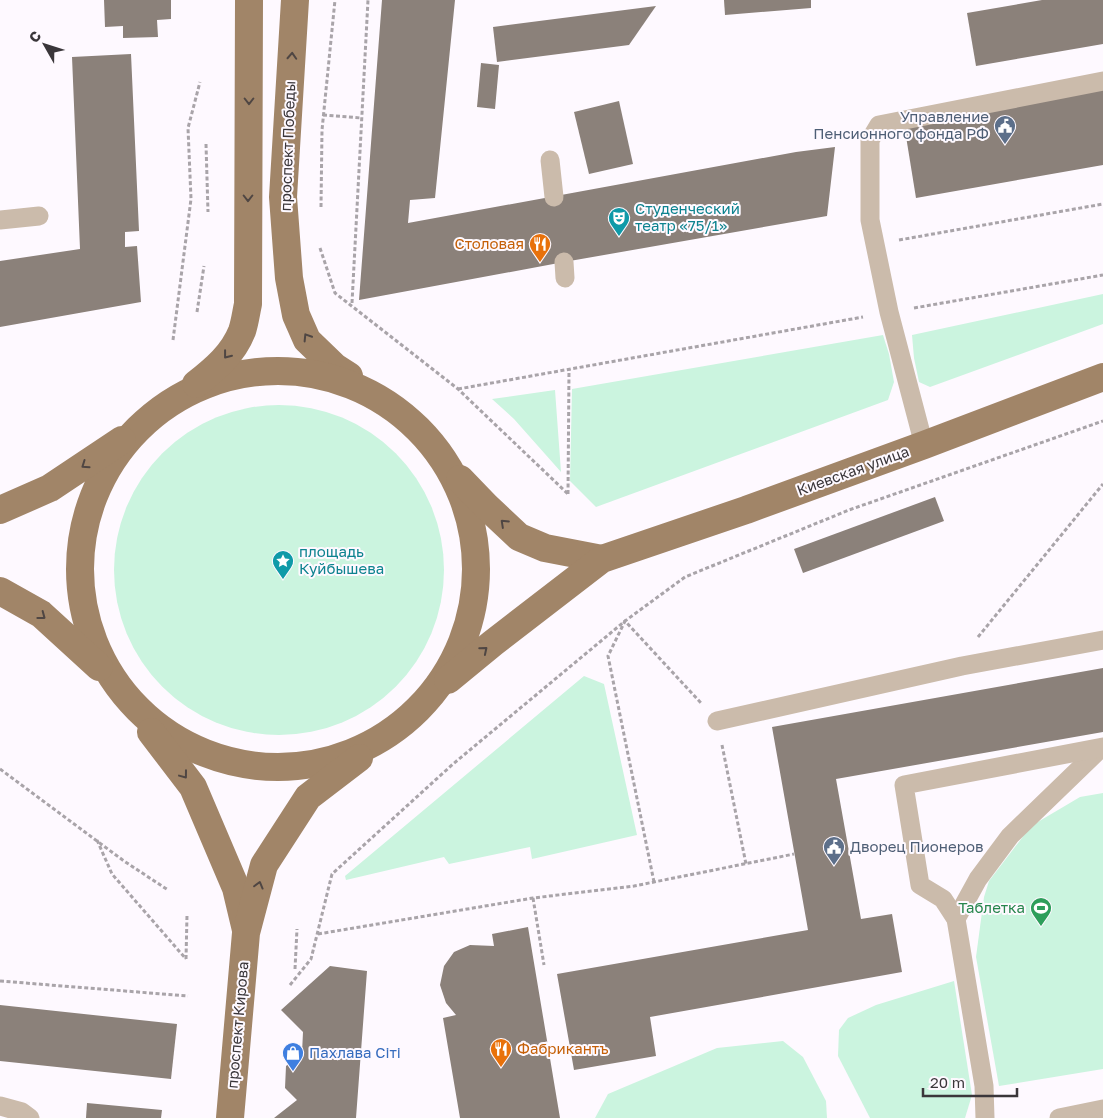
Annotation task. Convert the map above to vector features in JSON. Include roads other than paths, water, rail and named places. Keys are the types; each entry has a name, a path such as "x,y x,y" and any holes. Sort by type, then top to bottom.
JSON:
{"main road":[{"path":"0,510 50,488 140,428 219,366 232,349 242,331 248,304 249,0"},
{"name":"проспект Победы","path":"295,0 284,197 288,278 296,315 307,340 335,367 386,400"},
{"path":"179,398 208,384 238,376 299,369 329,374 386,400 411,420 432,443 454,472 469,518 476,563 472,609 458,653 434,693 411,720 308,797 264,865 246,933"},
{"name":"Киевская улица","path":"434,693 493,642 602,559 746,510 1103,377"},
{"path":"140,428 114,458 95,493 84,521 80,558 83,609 94,647 117,685 193,788 236,888 246,933"},
{"name":"Киевская улица","path":"454,472 519,537 545,548 602,559"},
{"path":"0,591 41,614 117,685 160,731 200,754 244,766 289,769 334,760 377,742 411,720"},
{"name":"проспект Кирова","path":"230,1118 246,933"}],"lane":[{"path":"924,445 889,312 870,220 870,140 879,125 1103,81"},
{"path":"550,160 554,197"},
{"path":"0,220 39,216"},
{"path":"717,721 962,666 1103,640"},
{"path":"956,919 978,879 1010,836 1102,747"},
{"path":"985,1118 984,1086 956,919 943,898 920,885 904,785 1102,747"},
{"path":"0,1106 22,1112 30,1118"},
{"path":"1059,1118 1103,1109"}],"place":[{"name":"Управление Пенсионного фонда РФ","path":"1005,145"},
{"name":"Студенческий театр «75/1»","path":"619,237"},
{"name":"Столовая","path":"540,263"},
{"name":"площадь Куйбышева","path":"283,580"},
{"name":"Дворец Пионеров","path":"834,866"},
{"name":"Таблетка","path":"1041,927"},
{"name":"Фабрикантъ","path":"501,1068"},
{"name":"Пахлава Сіті","path":"293,1072"}]}
